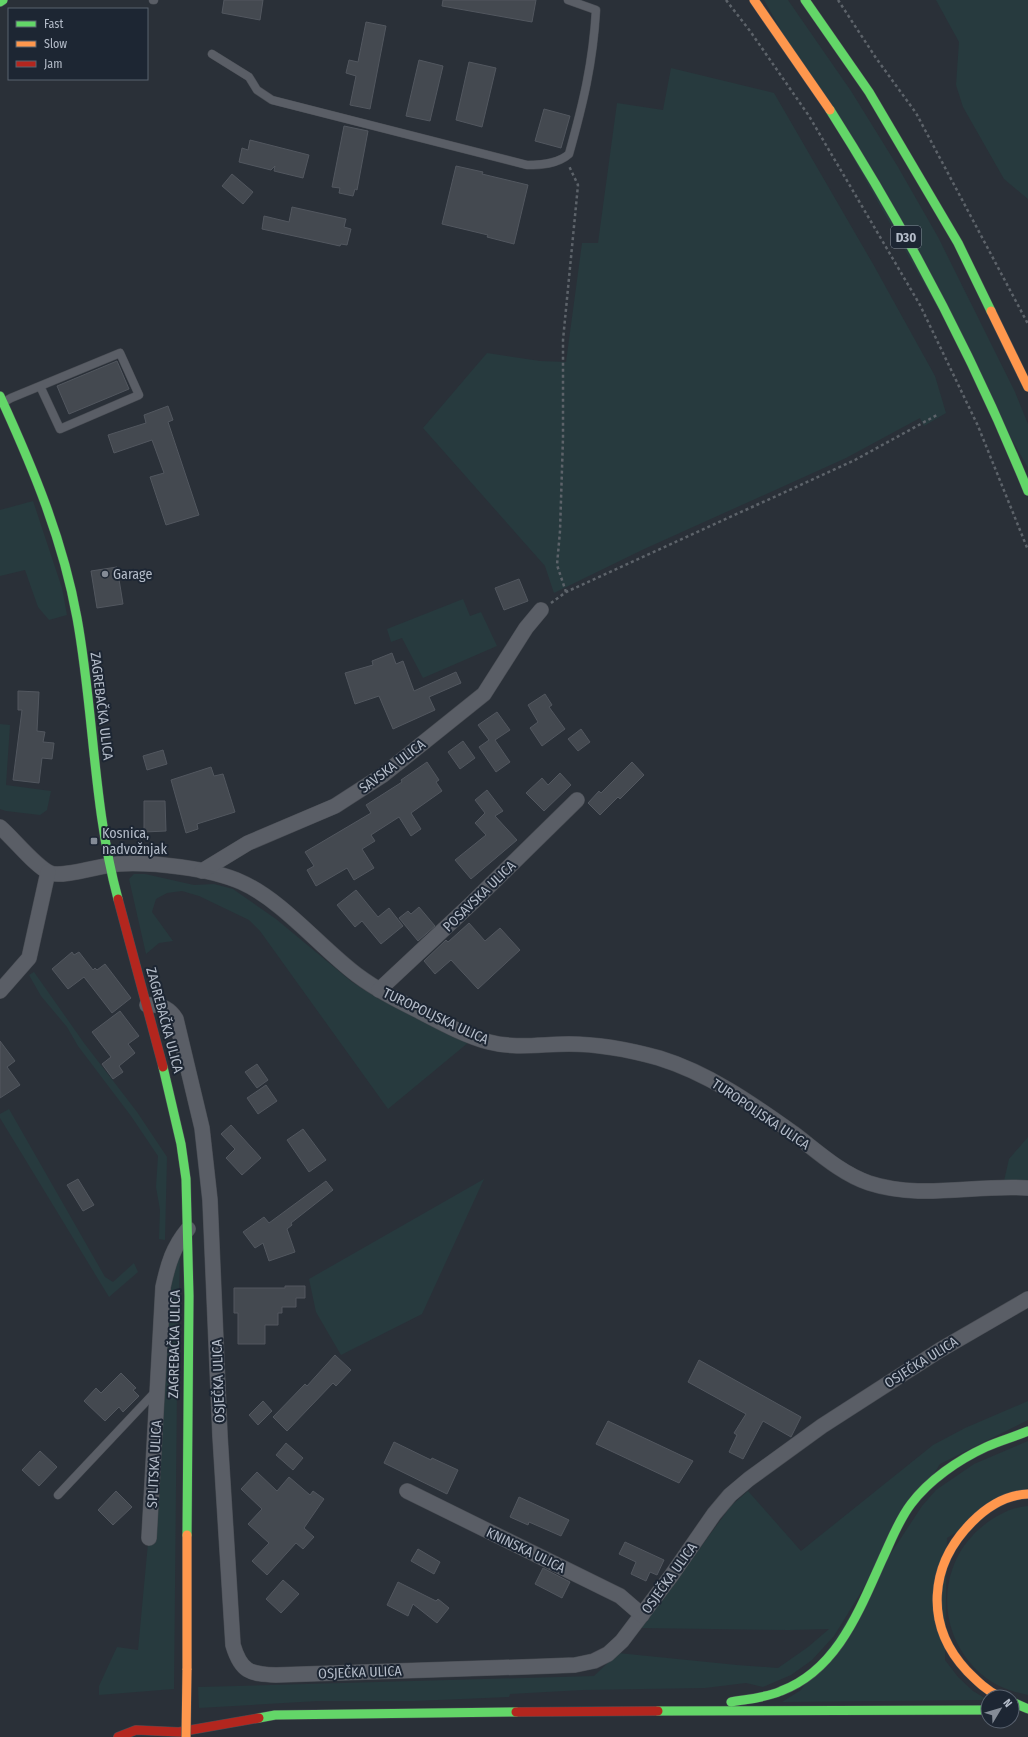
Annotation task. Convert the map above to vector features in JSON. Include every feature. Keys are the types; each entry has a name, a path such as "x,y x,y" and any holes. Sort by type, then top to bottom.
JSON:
{"main road":[{"name":"D30","path":"754,0 785,42 858,156 929,276 988,397 1028,490"},
{"path":"806,0 869,92 958,243 1028,387"},
{"name":"ZAGREBAČKA ULICA","path":"2,399 31,463 51,514 70,585 80,640 103,831 109,865 119,907 169,1088 182,1144 186,1179 190,1296 187,1430 186,1737"},
{"path":"713,1712 726,1703 786,1689 808,1676 824,1664 848,1633 858,1616 894,1533 911,1503 954,1466 980,1449 1028,1431"},
{"path":"986,1689 965,1671 948,1650 940,1629 936,1599 938,1578 945,1558 969,1523 988,1508 1004,1499 1028,1494"},
{"path":"118,1737 136,1730 179,1732 275,1715 529,1712 980,1710"}],"street":[{"name":"SAVSKA ULICA","path":"202,871 248,843 335,806 383,775 484,694 526,628 541,610"},
{"name":"POSAVSKA ULICA","path":"379,990 473,902 577,800"},
{"path":"0,826 48,872 29,958 0,991"},
{"name":"TUROPOLJSKA ULICA","path":"48,872 55,874 109,865 159,865 226,876 257,891 357,975 379,990 424,1013 490,1042 514,1046 572,1044 624,1050 688,1068 749,1102 826,1159 868,1182 914,1192 1028,1188"},
{"name":"OSJEČKA ULICA","path":"147,1005 157,1004 166,1008 176,1019 202,1128 210,1200 220,1429 232,1646 236,1658 244,1669 252,1673 276,1675 575,1665 594,1661 608,1654 622,1642 714,1514 730,1495 749,1479 828,1422 940,1350 1028,1299"},
{"name":"SPLITSKA ULICA","path":"149,1538 163,1288 168,1264 174,1248 188,1228"},
{"name":"KNINSKA ULICA","path":"406,1491 620,1596 642,1615"}],"lane":[{"path":"212,54 248,77 257,90 272,100 527,165 548,164 565,158 569,154 589,78 594,46 596,10 568,0"},
{"path":"2,399 40,386 120,353 138,395 60,429 40,386"},
{"path":"58,1495 158,1389"}],"path":[{"path":"726,0 750,31 810,116 920,305 978,426 1028,550"},
{"path":"838,0 876,58 916,113 1028,324"},
{"path":"565,158 578,185 563,340 563,438 560,531 557,565 566,592"},
{"path":"541,610 566,592 855,460 937,415"}],"green space":[{"path":"764,0 788,0 851,91 898,167 938,237 1015,392 1028,424 1028,468"},
{"path":"936,0 1028,0 1028,199 1004,179 963,107 956,85 959,42"},
{"path":"671,68 774,93 873,264 935,376 946,413 924,426 920,418 846,458 642,550 554,593 545,566 423,428 487,353 540,361 566,362 582,243 598,243 617,103 663,110"},
{"path":"33,501 62,588 67,615 49,620 38,607 25,570 0,576 0,510"},
{"path":"463,599 470,616 481,612 497,646 423,678 402,638 391,642 387,629"},
{"path":"0,724 10,725 6,785 51,791 47,810 40,815 0,809"},
{"path":"134,874 145,874 194,885 214,884 233,889 276,919 352,982 379,999 469,1042 388,1109 260,931 249,920 199,896 182,891 167,893 156,899 152,912 173,941 159,943 146,954 129,879"},
{"path":"34,972 84,1043 137,1112 167,1157 165,1240 159,1239 160,1210 156,1187 158,1156 131,1116 78,1046 67,1027 41,996 29,975"},
{"path":"9,1109 105,1277 113,1282 134,1263 138,1272 109,1297 0,1118 0,1114"},
{"path":"1028,1137 1028,1183 1004,1181 1009,1159"},
{"path":"484,1179 422,1314 341,1355 316,1312 309,1279"},
{"path":"180,1252 174,1689 99,1695 99,1686 117,1647 138,1650 148,1543 155,1544 169,1288"},
{"path":"1028,1401 1028,1420 940,1464 834,1636 812,1660 791,1675 763,1687 746,1683 705,1688 583,1690 510,1694 509,1697 415,1701 318,1701 199,1708 198,1687 594,1676 618,1653 778,1668 808,1647 829,1629 789,1630 641,1628 731,1506 748,1491 801,1551 933,1445 965,1428"},
{"path":"1028,1441 1028,1488 947,1538 945,1660 958,1677 973,1691 980,1695 980,1700 782,1702 801,1690 922,1506 936,1490 974,1464"},
{"path":"1028,1506 1028,1695 1020,1693 1020,1689 1006,1689 1001,1687 986,1678 969,1662 957,1643 950,1623 947,1602 949,1580 956,1560 968,1541 984,1525 994,1518 1010,1510"}],"building":[{"path":"224,0 263,0 260,20 222,13"},
{"path":"443,0 536,0 532,22 442,6"},
{"path":"366,22 386,26 370,109 350,105 356,76 346,73 349,60 358,62"},
{"path":"419,60 443,66 430,121 406,116"},
{"path":"469,62 496,68 482,127 456,120"},
{"path":"544,109 570,116 561,148 535,141"},
{"path":"344,126 368,131 357,190 355,189 353,196 339,193 340,188 332,187"},
{"path":"250,140 309,155 303,178 274,171 275,166 271,170 239,162 242,148 248,150"},
{"path":"456,166 528,185 514,244 487,237 488,235 442,224"},
{"path":"232,174 253,192 243,204 222,186"},
{"path":"292,207 346,219 344,227 351,229 347,245 341,244 340,246 262,229 264,216 289,222"},
{"path":"117,361 129,389 69,414 57,386"},
{"path":"168,406 173,420 168,422 199,515 166,525 150,477 164,473 152,440 114,453 108,435 146,423 144,415"},
{"path":"117,567 123,604 97,608 91,571"},
{"path":"519,579 528,601 504,610 495,588"},
{"path":"392,653 396,664 403,661 414,691 456,672 461,683 429,697 435,710 393,729 379,696 355,704 345,673 373,665 372,661"},
{"path":"18,691 39,692 37,731 45,732 43,742 54,743 52,759 42,758 39,783 13,780 22,710 18,710"},
{"path":"545,694 552,705 549,707 565,729 542,746 530,728 538,722 528,705"},
{"path":"497,712 510,730 495,740 510,762 496,772 479,747 489,740 478,725"},
{"path":"581,729 590,742 578,751 568,739"},
{"path":"463,741 475,758 460,769 448,752"},
{"path":"163,750 167,764 147,770 143,756"},
{"path":"427,762 439,780 436,782 442,791 411,813 421,829 411,836 399,817 371,835 375,841 362,849 374,868 354,880 347,868 316,886 307,870 314,866 305,852 371,813 366,805 402,782 401,780"},
{"path":"632,762 644,775 620,799 618,797 600,815 588,803 599,791 601,793"},
{"path":"211,767 214,776 223,774 235,812 197,824 198,829 186,833 171,780"},
{"path":"560,773 571,785 544,811 526,793 542,778 548,785"},
{"path":"487,790 503,811 495,816 517,840 471,879 455,860 486,835 475,823 485,813 475,800"},
{"path":"144,801 165,801 166,831 144,832"},
{"path":"356,890 378,917 389,908 403,926 381,944 362,921 355,927 337,905"},
{"path":"419,907 435,926 418,941 399,918 408,911 411,914"},
{"path":"469,923 485,941 500,928 520,950 478,989 451,960 435,974 424,961 446,940 448,942"},
{"path":"72,952 74,955 79,952 93,970 95,968 97,970 105,964 131,998 112,1013 84,977 68,989 52,969"},
{"path":"120,1011 139,1036 128,1044 135,1053 119,1066 123,1072 113,1079 102,1064 111,1057 92,1032"},
{"path":"0,1041 15,1061 7,1067 20,1085 0,1098"},
{"path":"257,1064 268,1080 257,1088 245,1072"},
{"path":"266,1085 277,1101 258,1114 247,1098"},
{"path":"231,1125 261,1158 242,1175 226,1158 235,1149 221,1134"},
{"path":"303,1129 326,1160 309,1172 287,1140"},
{"path":"78,1179 94,1205 83,1211 67,1185"},
{"path":"326,1181 333,1190 291,1223 292,1225 287,1229 295,1252 269,1261 263,1243 255,1248 243,1232 264,1217 269,1223"},
{"path":"285,1286 305,1286 305,1298 296,1298 296,1307 282,1307 282,1313 278,1313 278,1325 265,1325 265,1344 238,1344 238,1313 234,1313 234,1288 285,1288"},
{"path":"335,1355 351,1370 336,1386 333,1383 287,1431 273,1417 305,1384 307,1386"},
{"path":"699,1360 801,1417 791,1437 763,1421 743,1459 729,1452 737,1435 734,1433 746,1414 688,1382"},
{"path":"121,1373 136,1388 133,1390 139,1396 123,1412 119,1407 105,1421 84,1401 96,1388 101,1393"},
{"path":"263,1401 272,1411 258,1425 249,1415"},
{"path":"608,1421 693,1461 679,1483 596,1444"},
{"path":"394,1442 431,1460 432,1458 458,1470 447,1494 384,1463"},
{"path":"286,1443 303,1458 293,1470 276,1455"},
{"path":"40,1451 57,1467 39,1486 22,1470"},
{"path":"257,1472 277,1491 289,1477 310,1495 313,1491 324,1499 304,1528 314,1537 303,1549 296,1543 267,1575 252,1561 269,1543 248,1524 262,1509 241,1489"},
{"path":"116,1491 132,1507 113,1525 98,1510"},
{"path":"519,1497 569,1520 561,1536 529,1522 528,1525 510,1517"},
{"path":"625,1542 664,1560 657,1575 650,1572 646,1581 631,1574 636,1562 619,1554"},
{"path":"418,1549 440,1562 434,1574 411,1561"},
{"path":"543,1568 570,1582 562,1598 535,1584"},
{"path":"283,1580 299,1594 281,1613 266,1599"},
{"path":"398,1582 436,1601 438,1599 449,1608 437,1623 413,1604 408,1616 387,1605"}],"traffic: fast":[{"path":"805,0 869,92 958,243 991,311"},
{"path":"830,110 886,202 938,296 985,392 1028,491"},
{"path":"0,396 46,505 64,561 71,589 83,653 103,829 118,899"},
{"path":"163,1067 181,1144 186,1179 189,1296 187,1535"},
{"path":"731,1702 756,1698 781,1691 800,1681 817,1669 832,1654 844,1637 855,1618 898,1524 918,1495 945,1471 975,1452 1028,1431"},
{"path":"1020,1706 1028,1709"},
{"path":"658,1711 980,1710"},
{"path":"259,1718 275,1715 516,1712"}],"traffic: slow":[{"path":"754,0 830,110"},
{"path":"991,311 1028,387"},
{"path":"986,1689 967,1671 953,1653 944,1634 938,1615 937,1595 940,1576 947,1557 958,1539 972,1522 984,1511 998,1502 1012,1497 1028,1494"},
{"path":"187,1535 187,1670"},
{"path":"186,1737 187,1670"}],"traffic: jam":[{"path":"118,899 163,1067"},
{"path":"516,1712 658,1711"},
{"path":"118,1737 136,1730 179,1732 259,1718"}],"place":[{"name":"Garage","path":"105,574"},
{"name":"Kosnica, nadvožnjak","path":"94,841"}]}
